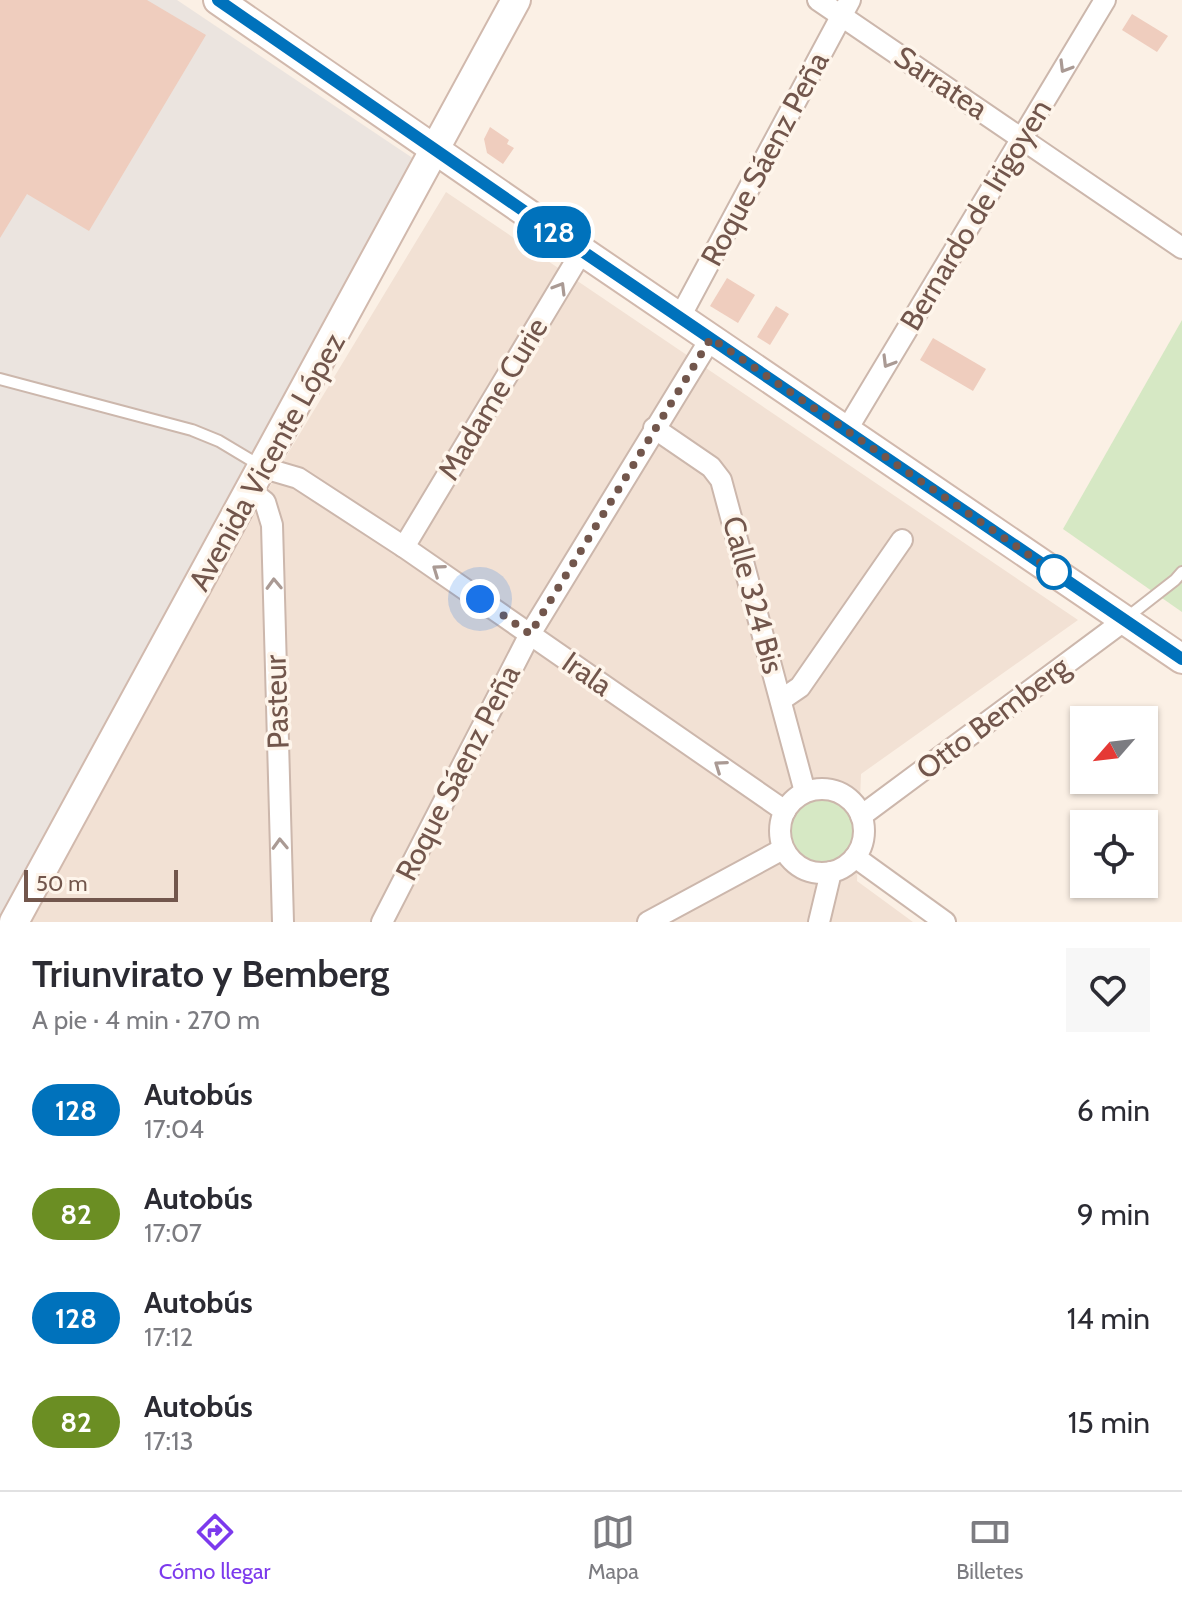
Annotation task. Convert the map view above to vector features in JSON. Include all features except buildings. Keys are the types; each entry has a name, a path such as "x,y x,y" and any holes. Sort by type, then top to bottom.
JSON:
{"street":[{"path":"218,0 1182,659"},
{"name":"Avenida Vicente López","path":"14,922 516,0"},
{"name":"Sarratea","path":"818,0 846,8 1182,248"},
{"name":"Bernardo de Irigoyen","path":"846,431 1105,0"},
{"name":"Roque Sáenz Peña","path":"680,317 846,8"},
{"name":"Madame Curie","path":"404,547 582,251"},
{"name":"Roque Sáenz Peña","path":"382,922 530,634 711,338"},
{"name":"Calle 324 Bis","path":"654,428 711,467 721,480 805,792"},
{"name":"Irala","path":"257,480 298,478 404,547 785,811"},
{"name":"Pasteur","path":"257,480 272,525 283,922"},
{"path":"781,700 800,687 902,540"},
{"name":"Otto Bemberg","path":"861,816 1125,620"},
{"path":"832,790 854,804 861,816 864,830 862,844 855,857 844,867 817,873 803,869 783,849 780,823 793,800 805,792 832,790"},
{"path":"648,922 783,849"},
{"path":"855,857 945,922"},
{"path":"819,922 831,872"}],"lane":[{"path":"0,379 192,430 219,441 257,480"},
{"path":"1125,620 1182,572"}],"shaded area":[{"path":"0,0 177,0 420,163 0,920"},
{"path":"446,192 1078,620 861,774 857,881 913,922 29,922 290,450"}],"green space":[{"path":"1182,320 1182,612 1063,529"},
{"path":"822,798 835,800 846,808 854,819 854,845 846,856 835,864 822,866 809,864 798,856 790,845 788,832 790,819 798,808 809,800"}],"bus line":[{"name":"128","path":"218,0 1182,659"}],"route":[{"path":"480,599 530,634 711,338 1054,572"}]}
